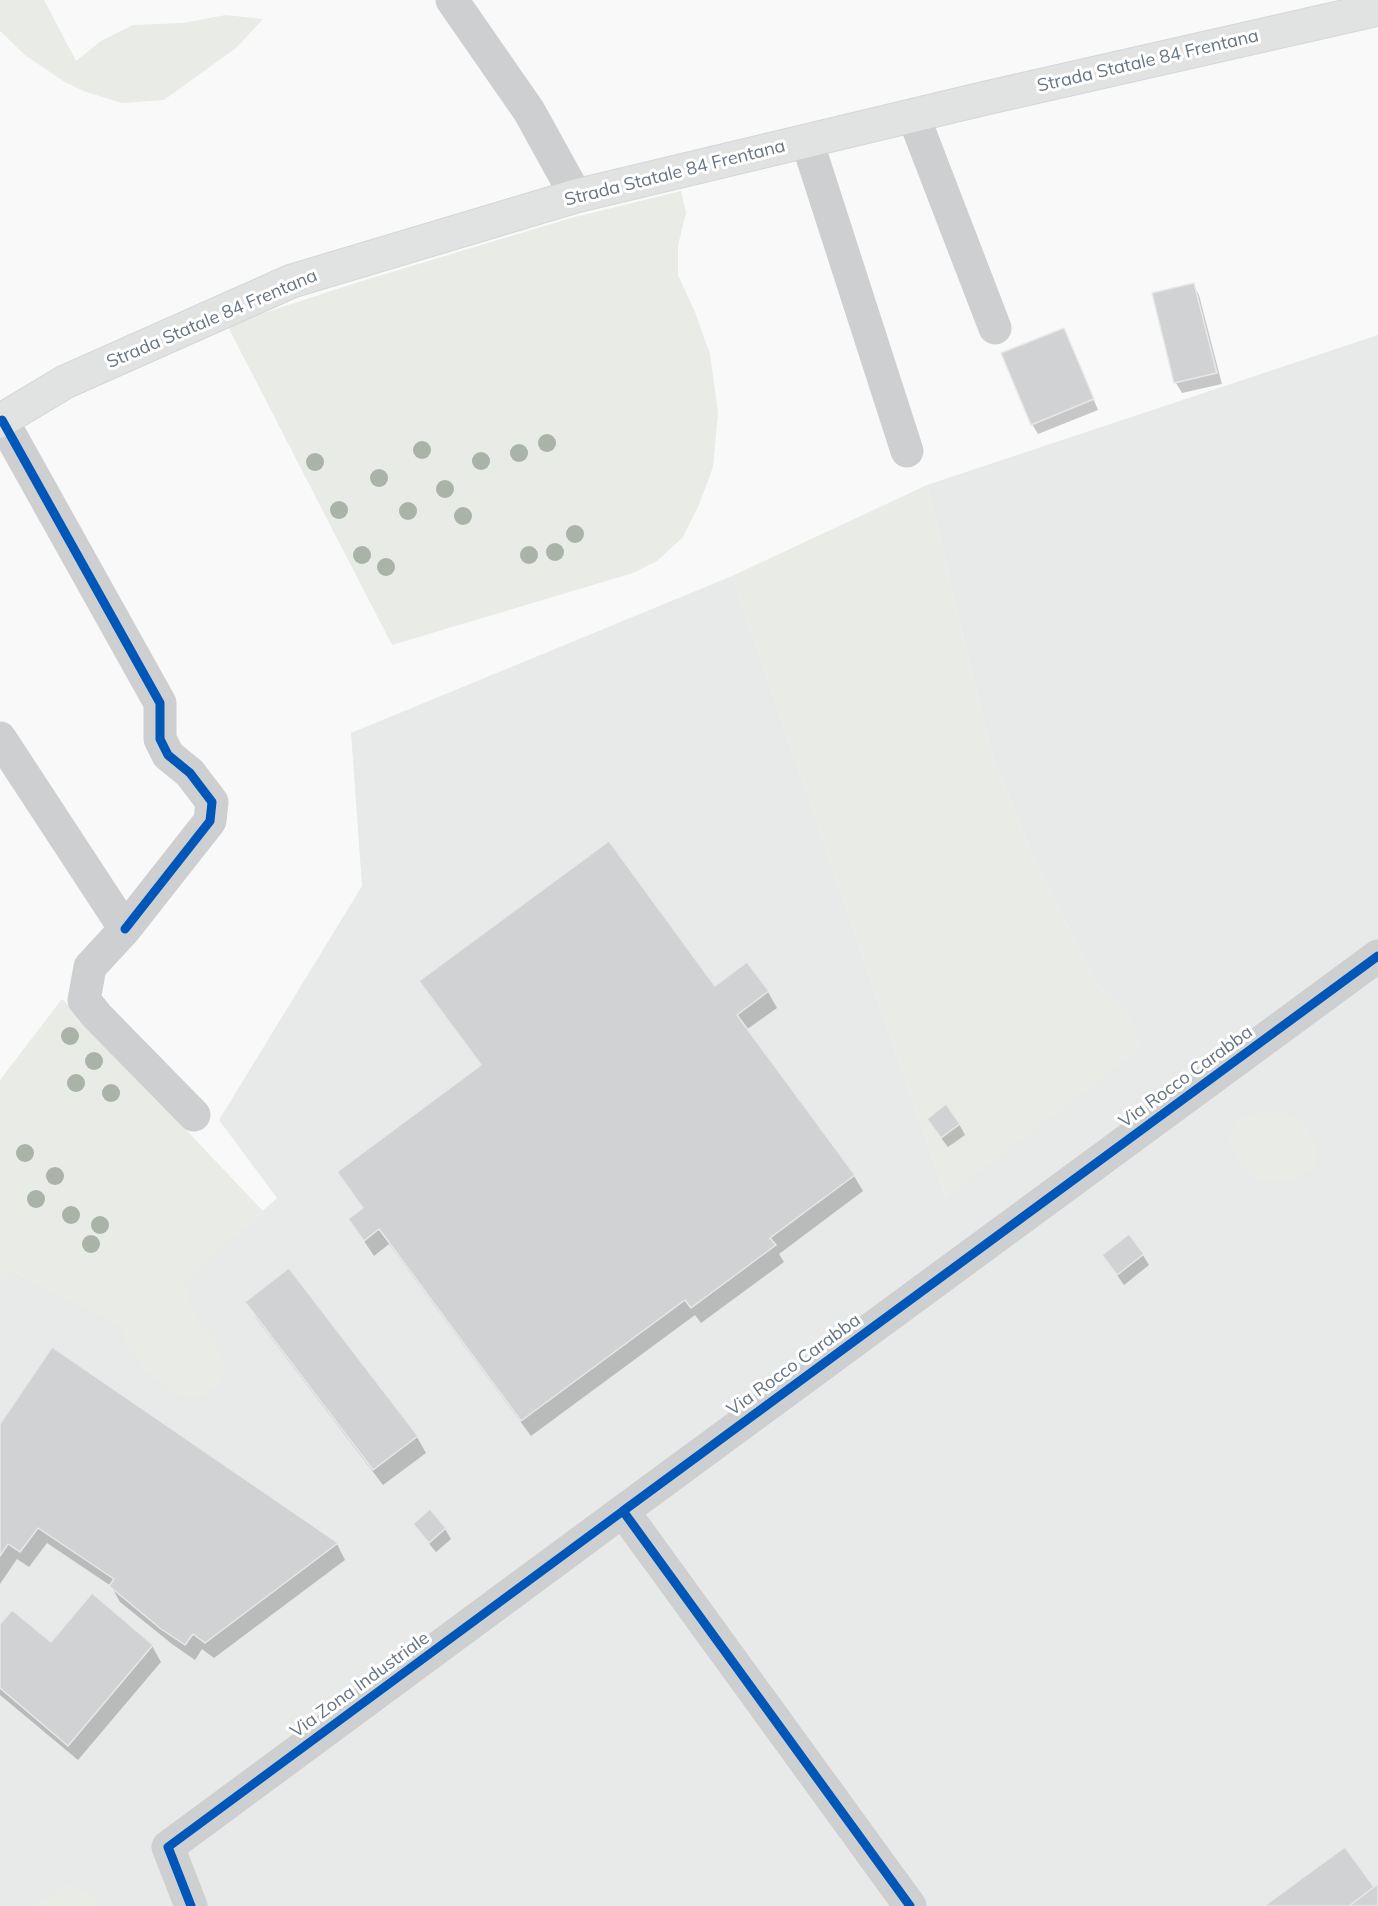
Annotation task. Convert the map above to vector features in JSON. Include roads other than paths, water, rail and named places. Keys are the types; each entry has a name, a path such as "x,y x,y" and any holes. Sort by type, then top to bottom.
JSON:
{"main road":[{"name":"Strada Statale 84 Frentana","path":"1,421 65,382 292,281 576,196 914,115 1378,9"}],"street":[{"path":"452,0 529,111 576,196"},
{"path":"914,115 996,328"},
{"path":"807,141 907,451"},
{"path":"1,421 160,703 160,739 168,755 190,773 212,802 210,821 125,929 90,967 84,1000 194,1115"},
{"path":"0,738 125,929"},
{"name":"Via Rocco Carabba","path":"623,1511 1378,956"},
{"path":"623,1511 910,1906"},
{"name":"Via Zona Industriale","path":"191,1906 168,1847 623,1511"}]}
